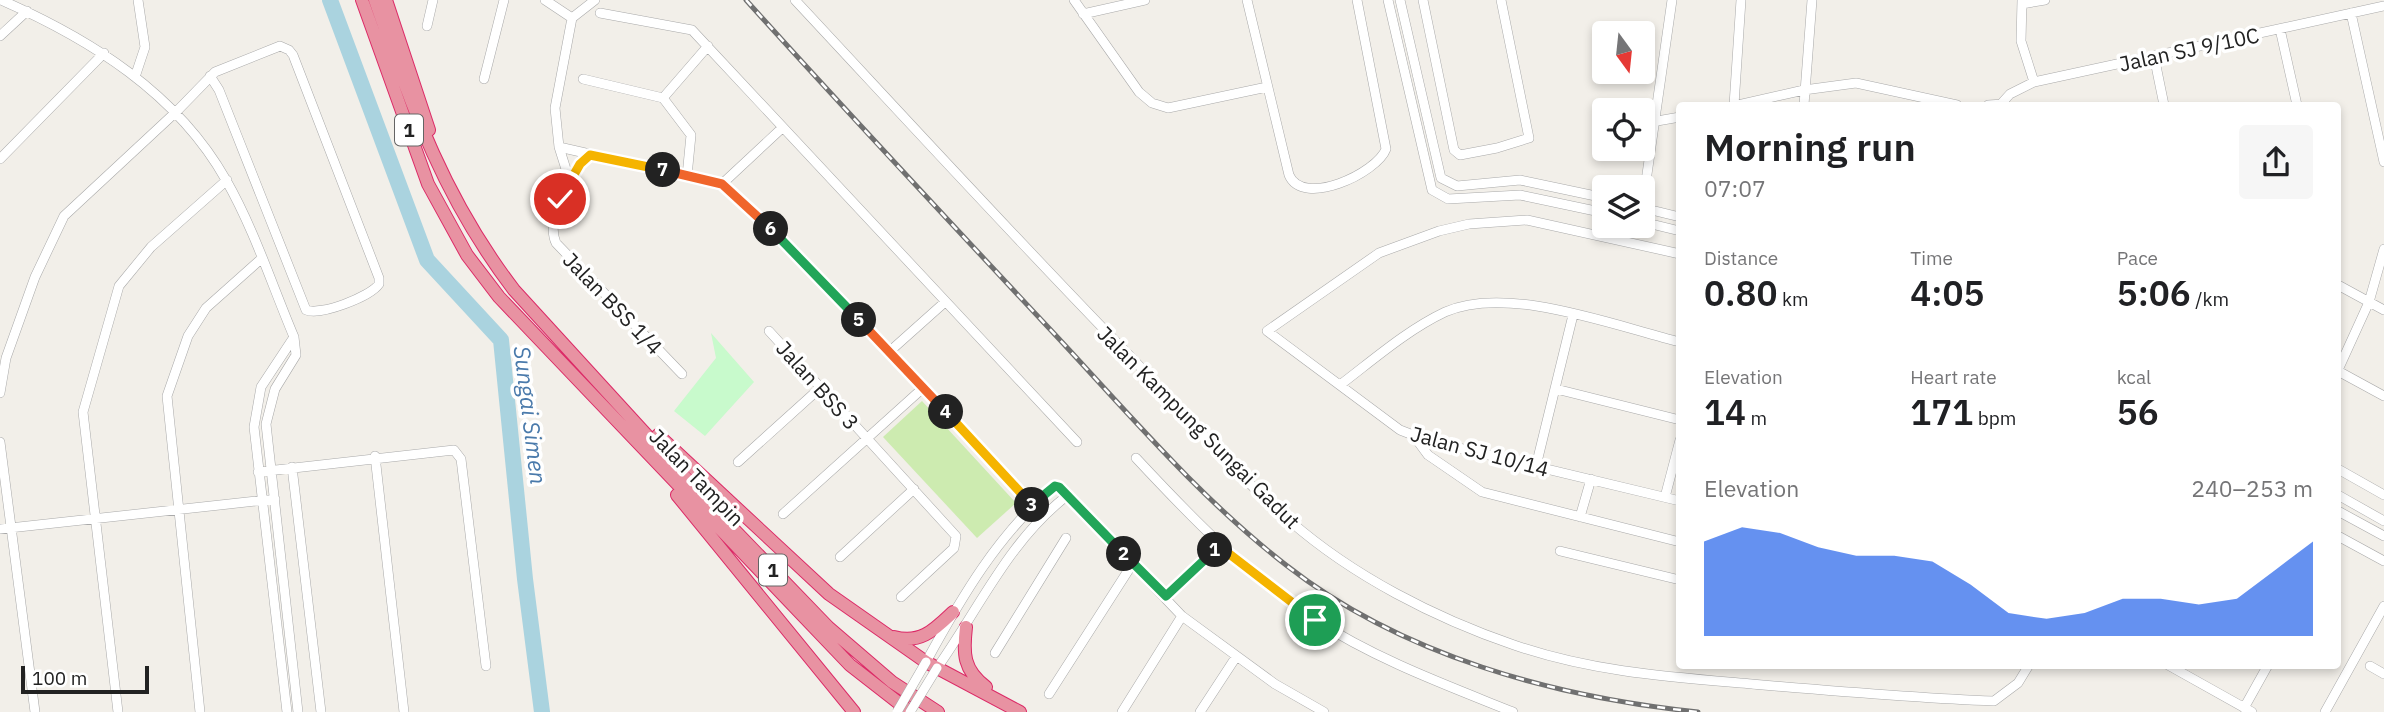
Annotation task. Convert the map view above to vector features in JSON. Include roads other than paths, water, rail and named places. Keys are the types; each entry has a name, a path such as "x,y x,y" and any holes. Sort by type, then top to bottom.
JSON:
{"highway":[{"name":"Jalan Tampin","path":"362,0 428,184 467,255 534,336 850,665 911,712"},
{"name":"1","path":"374,0 414,110 467,224 545,328 624,409"},
{"path":"386,0 441,170"},
{"name":"Jalan Tampin","path":"624,409 716,511 828,627 892,682 939,712"},
{"path":"624,409 657,434 829,594 931,665 1019,711"},
{"path":"642,448 649,462 854,712"},
{"path":"884,634 906,640 918,639 929,634 953,612"},
{"path":"966,626 963,652 966,666 975,679 1019,711"},
{"path":"836,689 861,712"}],"street":[{"path":"1,0 104,52 177,111 227,180 294,337 296,355 275,388 266,424 298,712"},
{"path":"135,78 145,47 138,0"},
{"path":"428,26 433,0"},
{"path":"484,79 504,0"},
{"path":"545,0 572,18"},
{"path":"570,181 559,147 555,108 572,18 595,0"},
{"name":"Jalan Kampung Sungai Gadut","path":"795,0 891,105 964,178 1063,290 1258,491 1317,543 1354,568 1434,613 1514,646 1554,657 1598,668 1682,680 1994,701 2018,683 2027,669"},
{"path":"1074,0 1139,92 1152,103 1168,108 1267,87"},
{"path":"1083,14 1145,0"},
{"path":"1247,0 1289,174 1292,182 1303,189 1314,190 1374,166 1386,149 1357,0"},
{"path":"1388,0 1432,190 1448,200 1520,195 1592,210"},
{"path":"1400,0 1441,178 1457,186 1520,180 1592,195"},
{"path":"1423,0 1454,150 1460,155 1529,138 1501,0"},
{"path":"1648,175 1672,0"},
{"path":"1736,102 1741,0"},
{"path":"1804,102 1812,0"},
{"path":"2034,82 2021,41 2022,2 2045,0"},
{"name":"Jalan SJ 9/10C","path":"2004,102 2010,94 2034,82 2351,13 2380,4"},
{"path":"0,36 27,11"},
{"path":"600,13 692,30 781,129 1077,442"},
{"path":"2351,13 2381,134 2384,162"},
{"path":"2280,29 2296,102"},
{"path":"0,393 6,358 35,277 64,216 177,111 210,76 224,67 280,46 289,50 379,278 372,292 316,313 306,310 219,90 210,76"},
{"path":"663,98 708,46"},
{"path":"0,159 104,52"},
{"path":"2154,56 2163,102"},
{"path":"583,79 663,98 691,135 688,176"},
{"path":"1750,102 1804,90 1867,84 1944,102"},
{"path":"1657,121 1676,118"},
{"path":"722,184 781,129"},
{"path":"559,147 722,184 798,256 1042,515"},
{"name":"Jalan BSS 1/4","path":"590,155 580,164 560,199 552,235 556,243 682,374"},
{"path":"118,712 83,412 119,286 151,247 227,180"},
{"path":"1655,211 1676,216"},
{"name":"Jalan SJ 10/14","path":"1676,253 1527,220 1469,224 1439,230 1379,253 1267,331 1400,430 1414,436 1676,499"},
{"path":"1655,225 1676,230"},
{"path":"2341,363 2369,302 2384,249"},
{"path":"200,712 167,396 188,336 206,309 261,259"},
{"path":"2341,287 2384,310"},
{"path":"1339,385 1413,331 1445,312 1468,304 1490,301 1518,303 1676,341"},
{"path":"889,352 945,302"},
{"path":"1536,466 1573,315"},
{"name":"Jalan BSS 3","path":"769,331 956,536 954,548 901,597"},
{"path":"287,712 254,438 257,404 269,372 294,337"},
{"path":"2341,372 2384,396"},
{"path":"738,462 820,387"},
{"path":"783,514 923,388"},
{"path":"1556,389 1676,419"},
{"path":"1414,436 1428,455 1482,492 1676,541"},
{"path":"0,442 34,712"},
{"path":"258,472 447,448 454,450 461,459 486,666"},
{"path":"1665,497 1676,455"},
{"path":"375,457 404,712"},
{"path":"1136,458 1219,546 1315,620 1414,672 1513,712"},
{"path":"292,467 321,712"},
{"path":"2341,471 2384,495"},
{"path":"1580,517 1591,479"},
{"path":"911,712 953,612 1000,542 1032,505 1055,486 1068,495 1182,616 1236,657 1324,712"},
{"path":"840,557 914,489"},
{"path":"897,712 931,665 966,626 1003,566 1042,515 1068,495"},
{"path":"2341,497 2384,520"},
{"path":"0,529 275,499"},
{"path":"2341,513 2384,536"},
{"path":"995,653 1066,538"},
{"path":"2341,538 2384,561"},
{"path":"1166,596 1219,546"},
{"path":"1560,551 1676,579"},
{"path":"1049,694 1133,563"},
{"path":"2325,712 2384,606"},
{"path":"1122,712 1182,616"},
{"path":"1200,712 1236,657"},
{"path":"2370,666 2384,674"},
{"path":"2176,669 2248,710 2267,669"},
{"path":"2185,674 2188,669"}],"waterway":[{"name":"Sungai Simen","path":"330,0 427,260 501,340 525,579 542,712"}],"railway":[{"path":"746,0 1162,450 1222,510 1286,565 1331,597 1379,624 1430,648 1482,667 1590,696 1698,712"}]}
